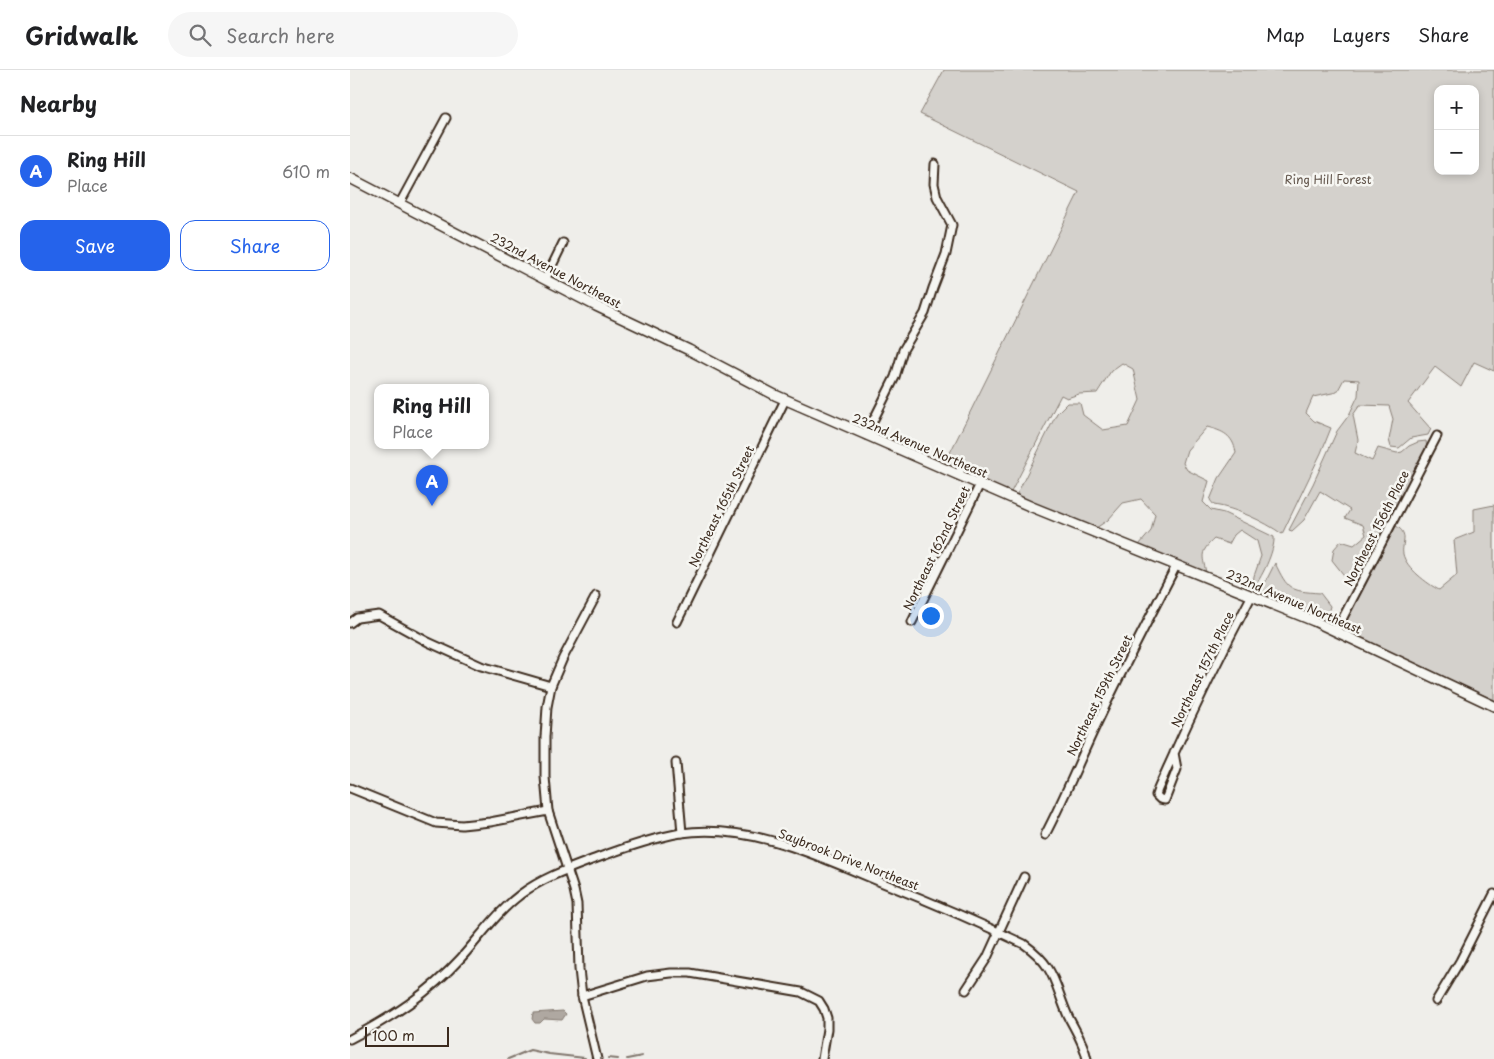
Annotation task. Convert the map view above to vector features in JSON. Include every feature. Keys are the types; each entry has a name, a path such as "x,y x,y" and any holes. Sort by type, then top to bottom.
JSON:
{"street":[{"path":"400,204 446,118"},
{"path":"866,435 895,376 906,343 926,313 932,288 946,254 952,225 937,197 934,184 935,164"},
{"name":"232nd Avenue Northeast","path":"350,178 546,278 596,306 689,350 785,400 866,435 960,471 980,484 1336,631 1408,667 1494,706"},
{"path":"546,278 563,243"},
{"name":"Northeast 165th Street","path":"677,622 785,400"},
{"name":"Northeast 156th Place","path":"1336,631 1437,436"},
{"name":"Northeast 162nd Street","path":"912,622 980,484"},
{"name":"Northeast 159th Street","path":"1045,835 1110,697 1176,566"},
{"name":"Northeast 157th Place","path":"1174,753 1177,770 1165,800 1160,799 1156,795 1174,753 1223,648 1252,595"},
{"path":"596,596 563,658 552,686 545,736 545,777 548,811 577,904 578,969 582,996 597,1059"},
{"path":"350,623 357,618 379,615 428,642 481,666 552,686"},
{"path":"676,763 682,833"},
{"path":"350,788 436,824 462,825 490,822 548,811"},
{"name":"Saybrook Drive Northeast","path":"350,1039 408,1006 436,983 461,958 507,905 541,881 647,841 682,833 718,832 755,836 796,848 908,893 1024,944 1036,952 1050,970 1060,991 1067,1014 1086,1051 1087,1059"},
{"path":"966,990 987,958 1024,877"},
{"path":"1436,1001 1460,961 1494,894"},
{"path":"582,996 660,973 690,973 801,992 819,1001 827,1018 822,1059"}],"green space":[{"name":"Ring Hill Forest","path":"944,70 1494,70 1494,371 1474,362 1461,387 1435,367 1408,403 1431,429 1428,435 1411,438 1399,448 1391,447 1389,440 1393,419 1389,406 1360,405 1353,415 1358,440 1355,453 1372,461 1378,448 1397,453 1418,442 1426,441 1427,449 1358,582 1347,579 1332,560 1334,549 1341,541 1354,545 1366,535 1363,525 1345,518 1350,510 1320,491 1304,520 1292,531 1289,530 1313,484 1337,431 1349,415 1358,396 1359,380 1344,379 1337,392 1313,397 1306,413 1314,421 1331,428 1282,534 1267,524 1249,516 1214,505 1210,500 1219,478 1236,453 1230,438 1218,430 1207,427 1187,450 1183,463 1187,470 1209,481 1203,502 1211,510 1224,513 1274,537 1267,565 1252,590 1254,576 1261,556 1257,541 1240,530 1234,535 1229,544 1214,539 1206,547 1203,558 1206,572 1139,545 1151,531 1155,514 1141,499 1123,503 1108,520 1096,528 1016,496 1057,413 1067,403 1080,403 1083,415 1103,430 1128,426 1140,400 1133,369 1122,363 1111,371 1097,393 1079,394 1067,398 1061,395 1010,494 944,465 1079,192 920,114"},
{"path":"1494,505 1494,700 1342,629 1396,526 1403,532 1403,554 1408,565 1424,580 1439,590 1457,575 1454,540 1474,532 1474,509"},
{"path":"1275,563 1283,579 1291,587 1296,590 1320,593 1330,606 1326,621 1260,593"}],"shaded area":[{"path":"563,1011 566,1014 562,1020 544,1019 540,1023 535,1023 532,1019 533,1013"}],"waterway":[{"path":"508,1059 530,1050 585,1058"},
{"path":"627,1059 642,1056"},
{"path":"608,1058 618,1059"}],"place":[{"name":"Ring Hill","path":"432,506"}]}
